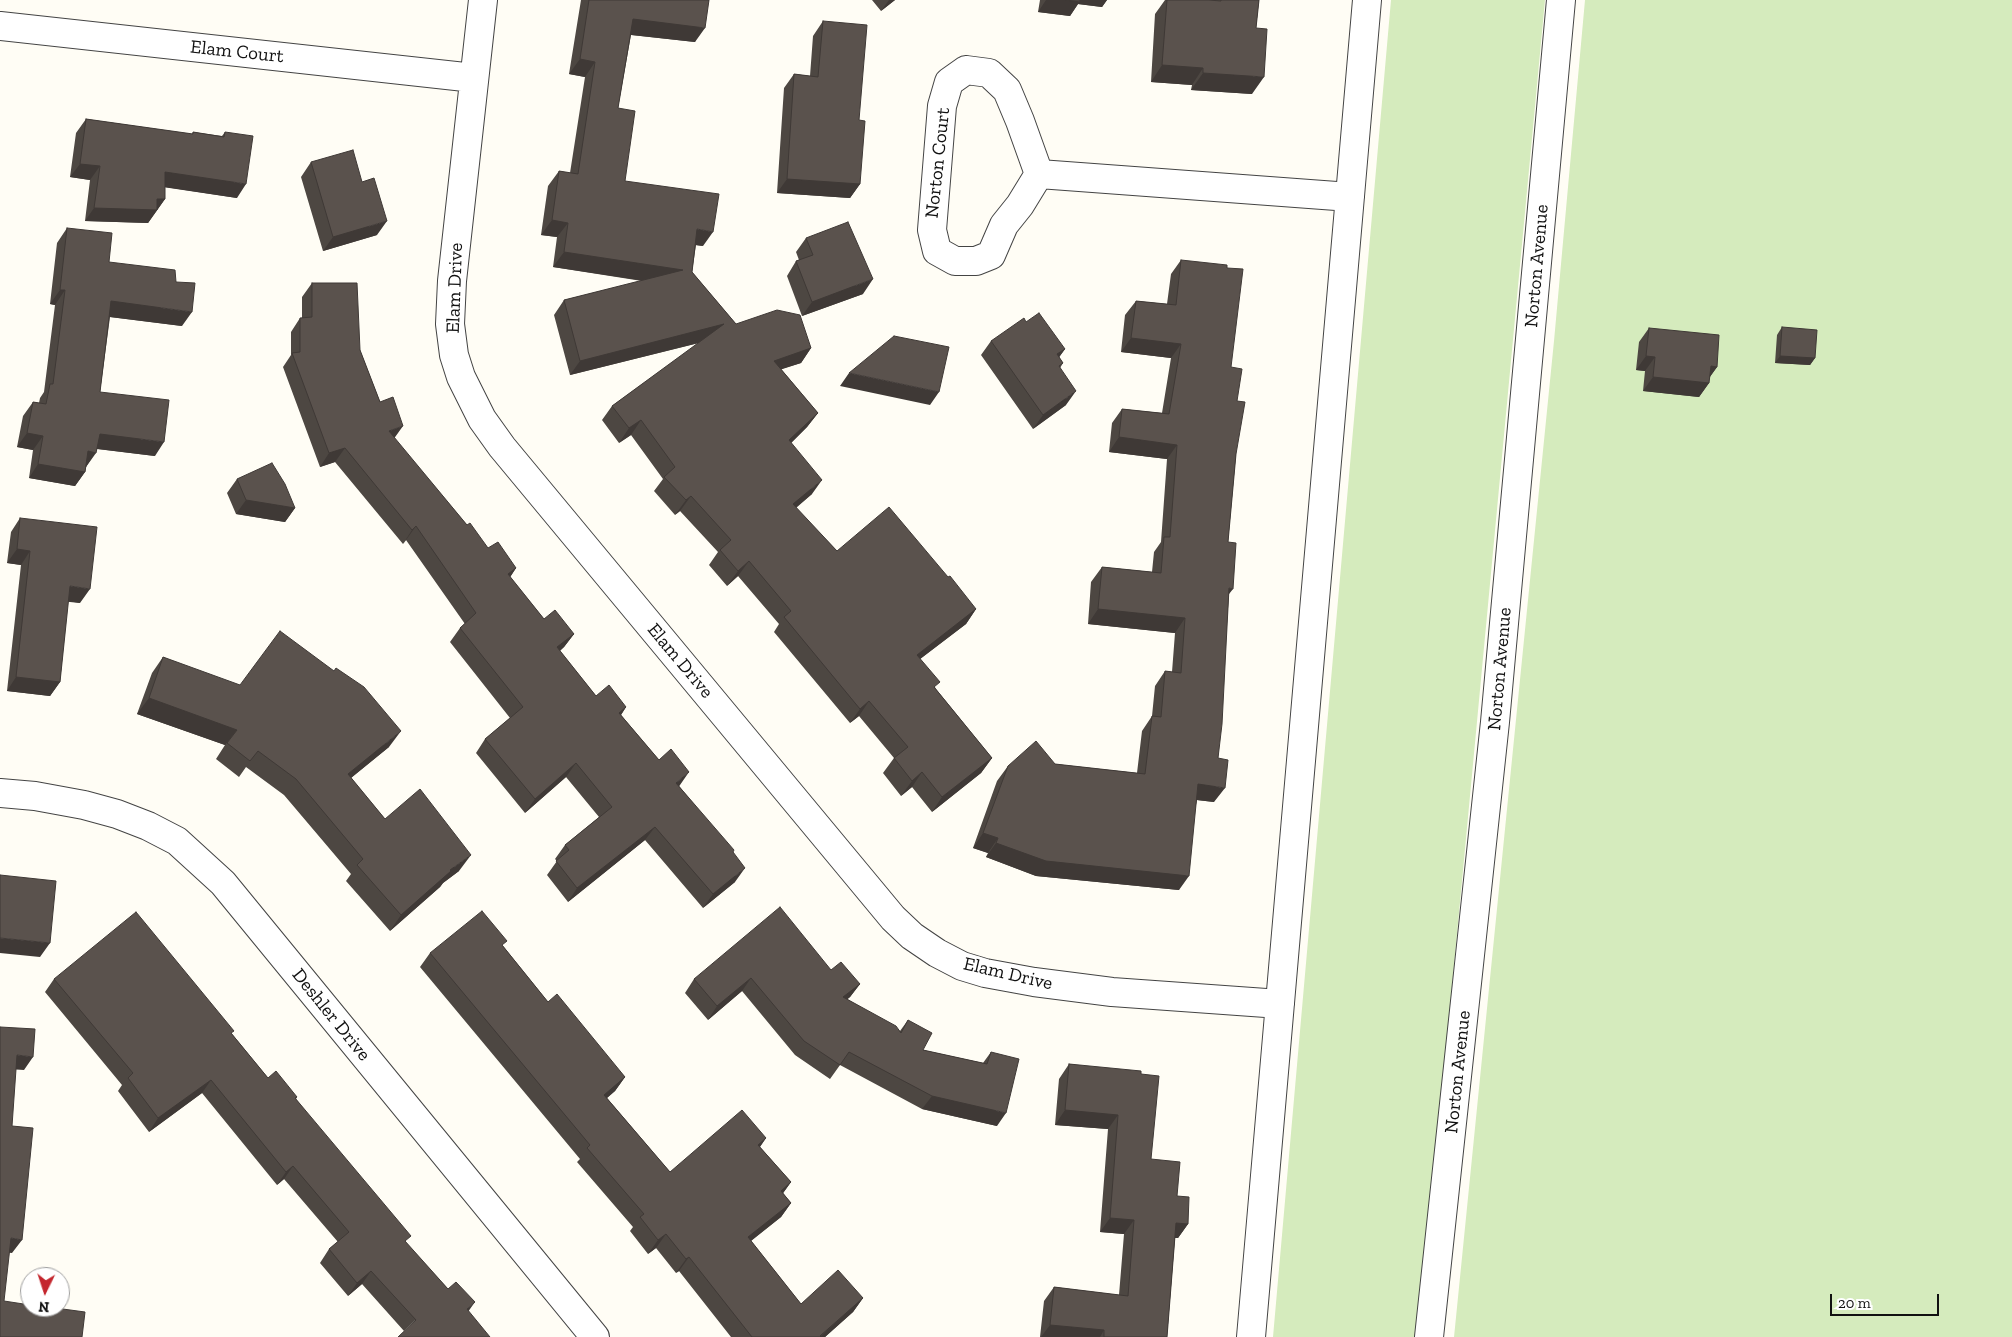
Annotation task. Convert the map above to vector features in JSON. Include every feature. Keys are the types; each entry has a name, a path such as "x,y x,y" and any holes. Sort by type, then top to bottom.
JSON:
{"street":[{"name":"Elam Drive","path":"482,0 452,281 450,324 454,354 461,377 482,419 502,447 893,918 912,936 937,953 962,966 985,973 1034,982 1112,992 1280,1004"},
{"path":"1251,1337 1367,0"},
{"name":"Norton Avenue","path":"1429,1337 1496,712 1561,0"},
{"name":"Elam Court","path":"0,26 474,78"},
{"name":"Norton Court","path":"966,70 989,73 1007,90 1039,174 1020,205 1004,225 991,255 976,261 955,262 937,251 932,230 942,106 949,82 966,70"},
{"path":"1039,174 1350,197"},
{"name":"Deshler Drive","path":"0,793 35,796 84,805 117,814 148,826 176,841 216,877 595,1337"}],"green space":[{"path":"1391,0 1545,0 1419,1337 1273,1337"},
{"path":"1585,0 2012,0 2012,1337 1454,1337 1554,341"}],"building":[{"path":"589,0 709,0 705,28 633,19 618,108 635,111 625,181 719,194 713,232 697,229 692,272 736,324 777,310 800,315 811,348 774,361 818,413 789,440 822,480 793,504 837,551 889,507 948,577 950,576 976,609 917,655 940,682 934,687 992,758 942,797 922,772 912,781 894,758 908,747 869,701 860,709 784,617 791,611 749,561 738,571 720,550 731,540 691,496 686,500 664,477 675,467 641,420 629,428 612,406 724,324 580,361 564,300 683,270 564,252 568,223 552,220 559,171 578,174 595,62 580,59"},
{"path":"1167,0 1259,0 1256,28 1267,29 1264,77 1203,73 1203,68 1162,65"},
{"path":"823,21 867,25 859,120 865,121 860,184 787,179 794,74 818,77"},
{"path":"86,119 193,134 193,132 224,137 225,132 253,136 246,184 165,172 165,199 157,199 157,210 94,208 100,166 80,164"},
{"path":"353,150 362,182 374,178 387,221 333,237 311,162"},
{"path":"848,222 873,279 812,302 796,261 813,255 806,238"},
{"path":"67,228 112,233 109,262 175,270 176,282 195,283 192,312 111,301 100,392 169,400 164,442 100,434 96,453 88,451 85,472 38,464 43,436 27,433 33,402 46,404 50,384 53,384 65,290 60,290"},
{"path":"1181,260 1227,265 1227,268 1243,269 1231,367 1242,369 1237,401 1245,402 1236,454 1228,542 1236,543 1233,589 1229,588 1222,724 1218,758 1228,760 1225,788 1198,784 1189,876 1046,861 996,843 998,838 983,833 1008,766 1036,741 1055,764 1145,774 1152,716 1161,717 1165,671 1181,673 1185,618 1098,609 1102,567 1161,573 1164,537 1170,537 1177,445 1119,437 1122,409 1169,414 1181,344 1131,338 1136,301 1176,305"},
{"path":"312,283 357,283 360,350 380,402 393,397 403,426 389,431 467,525 470,523 488,548 498,542 516,568 508,574 544,619 555,610 574,634 557,647 596,696 609,685 626,707 619,713 659,760 671,749 689,772 676,783 734,850 733,852 745,868 713,894 655,827 577,888 556,861 569,850 565,845 612,807 576,763 535,799 485,739 523,707 460,628 476,613 416,526 412,530 345,448 329,453 292,353 300,352 300,318 312,317"},
{"path":"1039,313 1065,349 1057,354 1063,363 1059,366 1076,391 1043,415 991,341 1024,318 1026,322"},
{"path":"1782,327 1817,330 1815,358 1780,356"},
{"path":"1649,328 1719,335 1717,367 1711,366 1709,383 1653,377 1655,357 1646,356"},
{"path":"894,336 949,347 939,392 849,373"},
{"path":"272,463 285,484 295,508 246,500 237,479"},
{"path":"20,518 97,527 90,589 70,586 60,682 16,677 30,551 17,549"},
{"path":"280,631 334,671 336,668 364,687 401,731 348,774 385,819 420,789 471,855 450,870 401,915 357,865 363,859 296,779 258,751 250,761 227,743 237,730 149,698 163,657 240,685"},
{"path":"0,875 56,881 50,943 0,938"},
{"path":"780,907 831,970 841,962 860,984 843,997 896,1026 901,1033 908,1020 932,1033 923,1050 987,1064 991,1052 1019,1059 1006,1113 932,1096 849,1052 840,1065 804,1041 751,978 717,1006 694,979"},
{"path":"482,911 507,941 502,945 548,1002 557,994 625,1077 604,1095 670,1172 742,1110 766,1138 758,1145 791,1182 781,1191 791,1203 748,1237 801,1304 838,1270 863,1298 821,1337 752,1337 689,1257 686,1259 666,1234 658,1240 640,1217 644,1214 587,1148 590,1145 430,953"},
{"path":"136,912 234,1031 231,1033 268,1078 276,1071 297,1097 295,1098 411,1236 405,1241 448,1289 456,1282 475,1302 467,1309 490,1337 398,1337 416,1320 371,1271 357,1283 329,1249 349,1232 293,1166 286,1172 211,1080 158,1118 128,1078 133,1073 54,979"},
{"path":"0,1027 35,1029 33,1057 17,1055 12,1126 33,1128 22,1240 11,1238 4,1301 20,1303 20,1317 70,1317 70,1310 85,1312 82,1337 0,1337"},
{"path":"1069,1064 1141,1071 1141,1074 1159,1076 1151,1159 1180,1162 1177,1196 1189,1197 1188,1224 1176,1223 1167,1337 1104,1337 1104,1330 1050,1325 1054,1287 1128,1296 1134,1220 1110,1218 1118,1115 1065,1110"}]}
